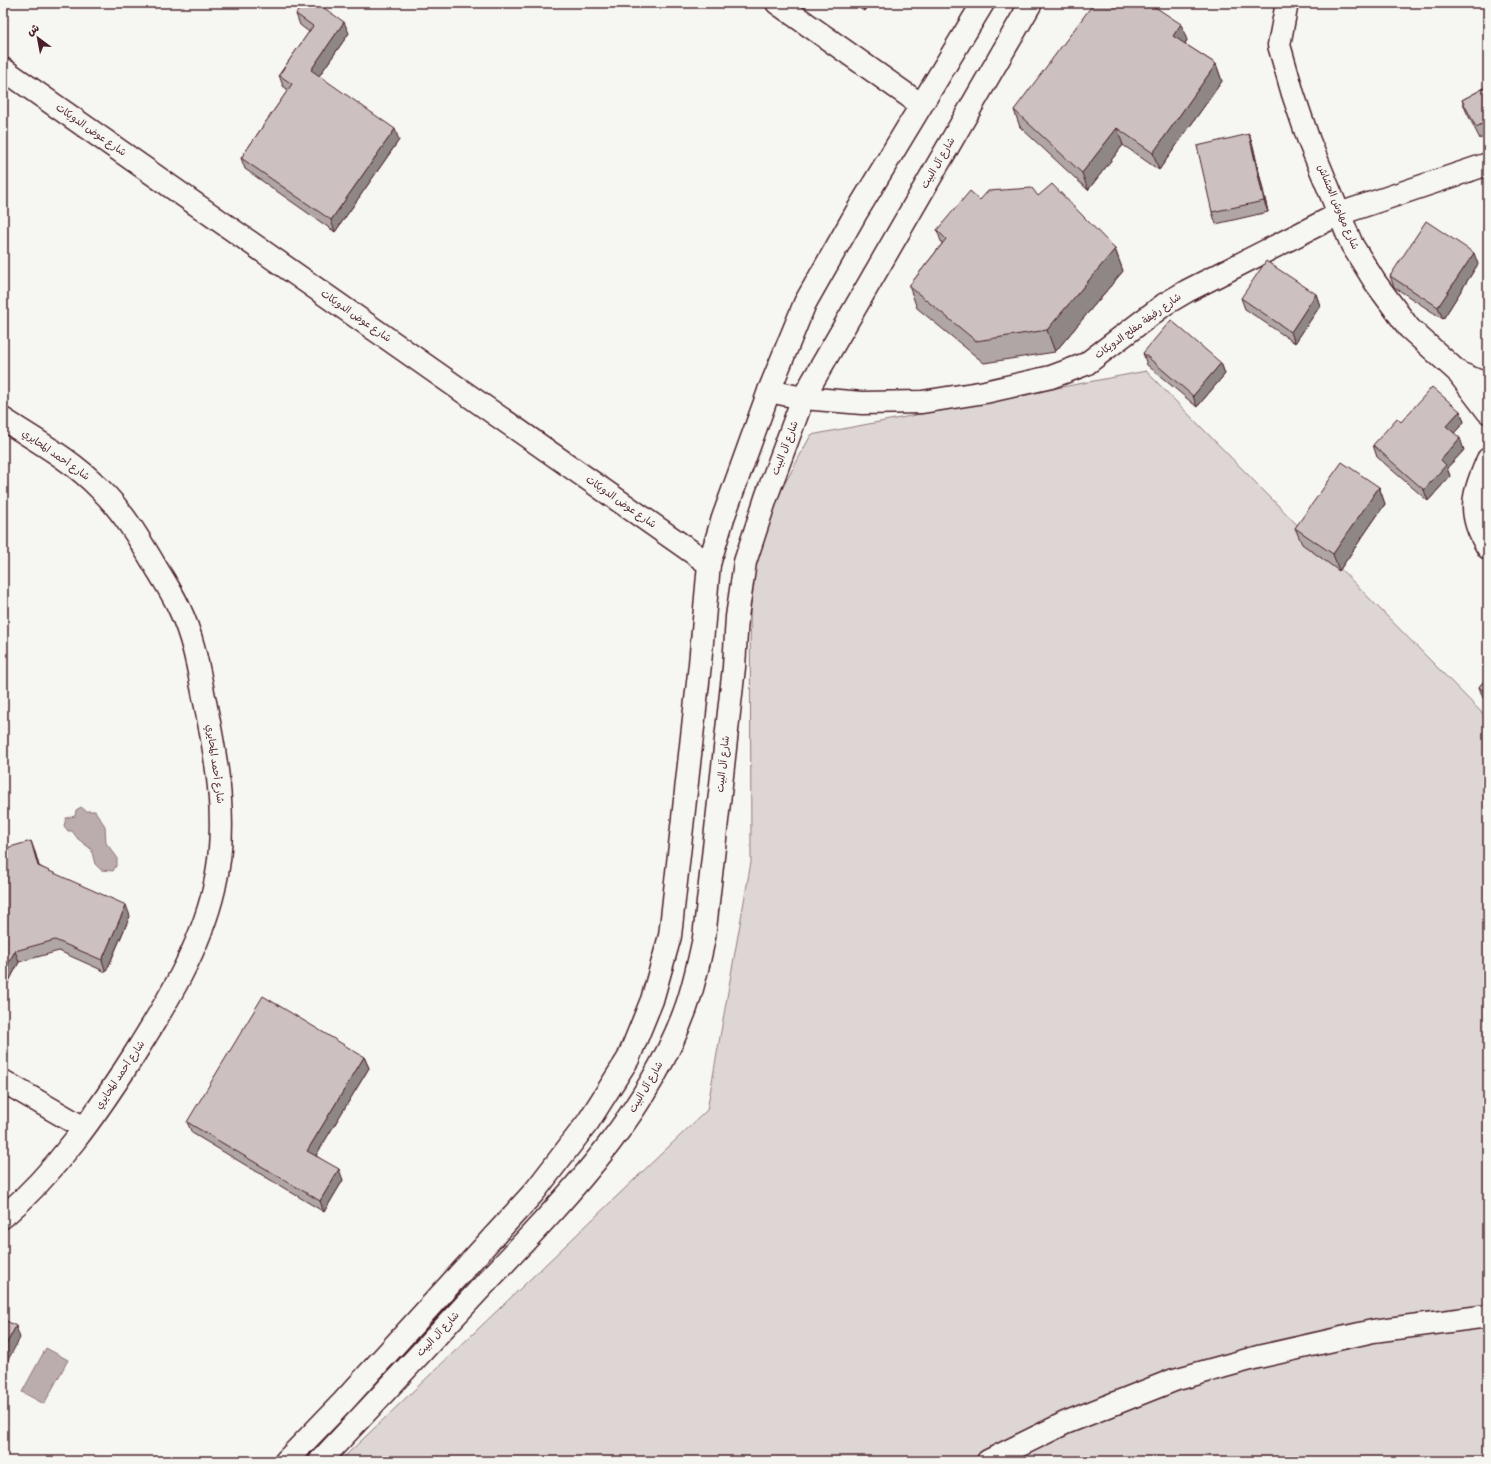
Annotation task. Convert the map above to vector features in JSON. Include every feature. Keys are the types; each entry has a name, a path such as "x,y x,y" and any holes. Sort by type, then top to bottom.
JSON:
{"street":[{"path":"777,3 920,104"},
{"path":"286,1461 343,1402 535,1191 588,1122 628,1059 652,1000 670,936 700,664 709,564 769,391 805,303 856,212 920,104 983,3"},
{"name":"شارع آل البيت","path":"320,1461 561,1203 615,1136 656,1074 685,1009 697,972 704,938 734,667 737,616 745,562 767,494 804,398 1031,3"},
{"name":"شارع مهاوش الحشاش","path":"1287,3 1279,45 1302,121 1352,245 1375,282 1409,328 1459,373 1488,385"},
{"name":"شارع عوض الدويكات","path":"3,68 709,564"},
{"name":"شارع رفيفة مفلح الدويكات","path":"769,391 804,398 862,403 922,402 985,392 1051,377 1086,364 1165,304 1186,291 1339,214 1488,164"},
{"path":"1459,373 1488,412"},
{"name":"شارع أحمد المحايري","path":"3,419 77,468 99,487 122,514 139,538 180,609 192,640 218,771 222,807 220,852 214,888 205,920 188,960 163,1006 120,1076 84,1128 50,1170 20,1203 3,1217"},
{"path":"1488,459 1474,494 1474,512 1481,536 1488,548"},
{"path":"3,1081 84,1128"},
{"path":"988,1461 1065,1423 1174,1380 1258,1357 1373,1331 1488,1316"}],"shaded area":[{"path":"1146,371 1488,719 1488,1461 340,1461 707,1110 751,862 750,548 811,435"},
{"path":"81,807 86,811 95,811 105,826 106,843 117,857 117,864 113,871 101,870 95,864 91,849 78,839 72,831 68,831 64,826 66,818 75,816 76,810"},
{"path":"46,1348 68,1360 44,1404 22,1392"}],"building":[{"path":"303,3 317,3 344,22 311,70 395,129 331,220 241,158 292,84 279,75 313,26 296,14"},
{"path":"1094,3 1149,3 1181,24 1173,36 1216,64 1153,153 1117,128 1082,173 1014,110"},
{"path":"1488,86 1488,121 1476,127 1462,100"},
{"path":"1249,134 1264,201 1212,212 1197,146"},
{"path":"1052,184 1115,249 1047,330 976,341 909,286 946,239 937,230 970,191 980,200 988,191 1032,188 1038,196"},
{"path":"1426,221 1474,253 1438,307 1390,276"},
{"path":"1266,261 1316,294 1291,332 1241,298"},
{"path":"1171,320 1221,363 1193,396 1143,353"},
{"path":"1432,387 1460,411 1446,426 1460,438 1441,460 1446,465 1424,490 1373,445 1397,418 1401,422"},
{"path":"1342,462 1379,487 1333,554 1295,528"},
{"path":"1488,676 1488,695 1479,687"},
{"path":"31,841 38,866 126,905 102,960 55,940 15,951 3,973 3,849"},
{"path":"263,996 364,1057 307,1151 339,1169 320,1201 187,1122"},
{"path":"3,1319 16,1326 3,1350"}]}
